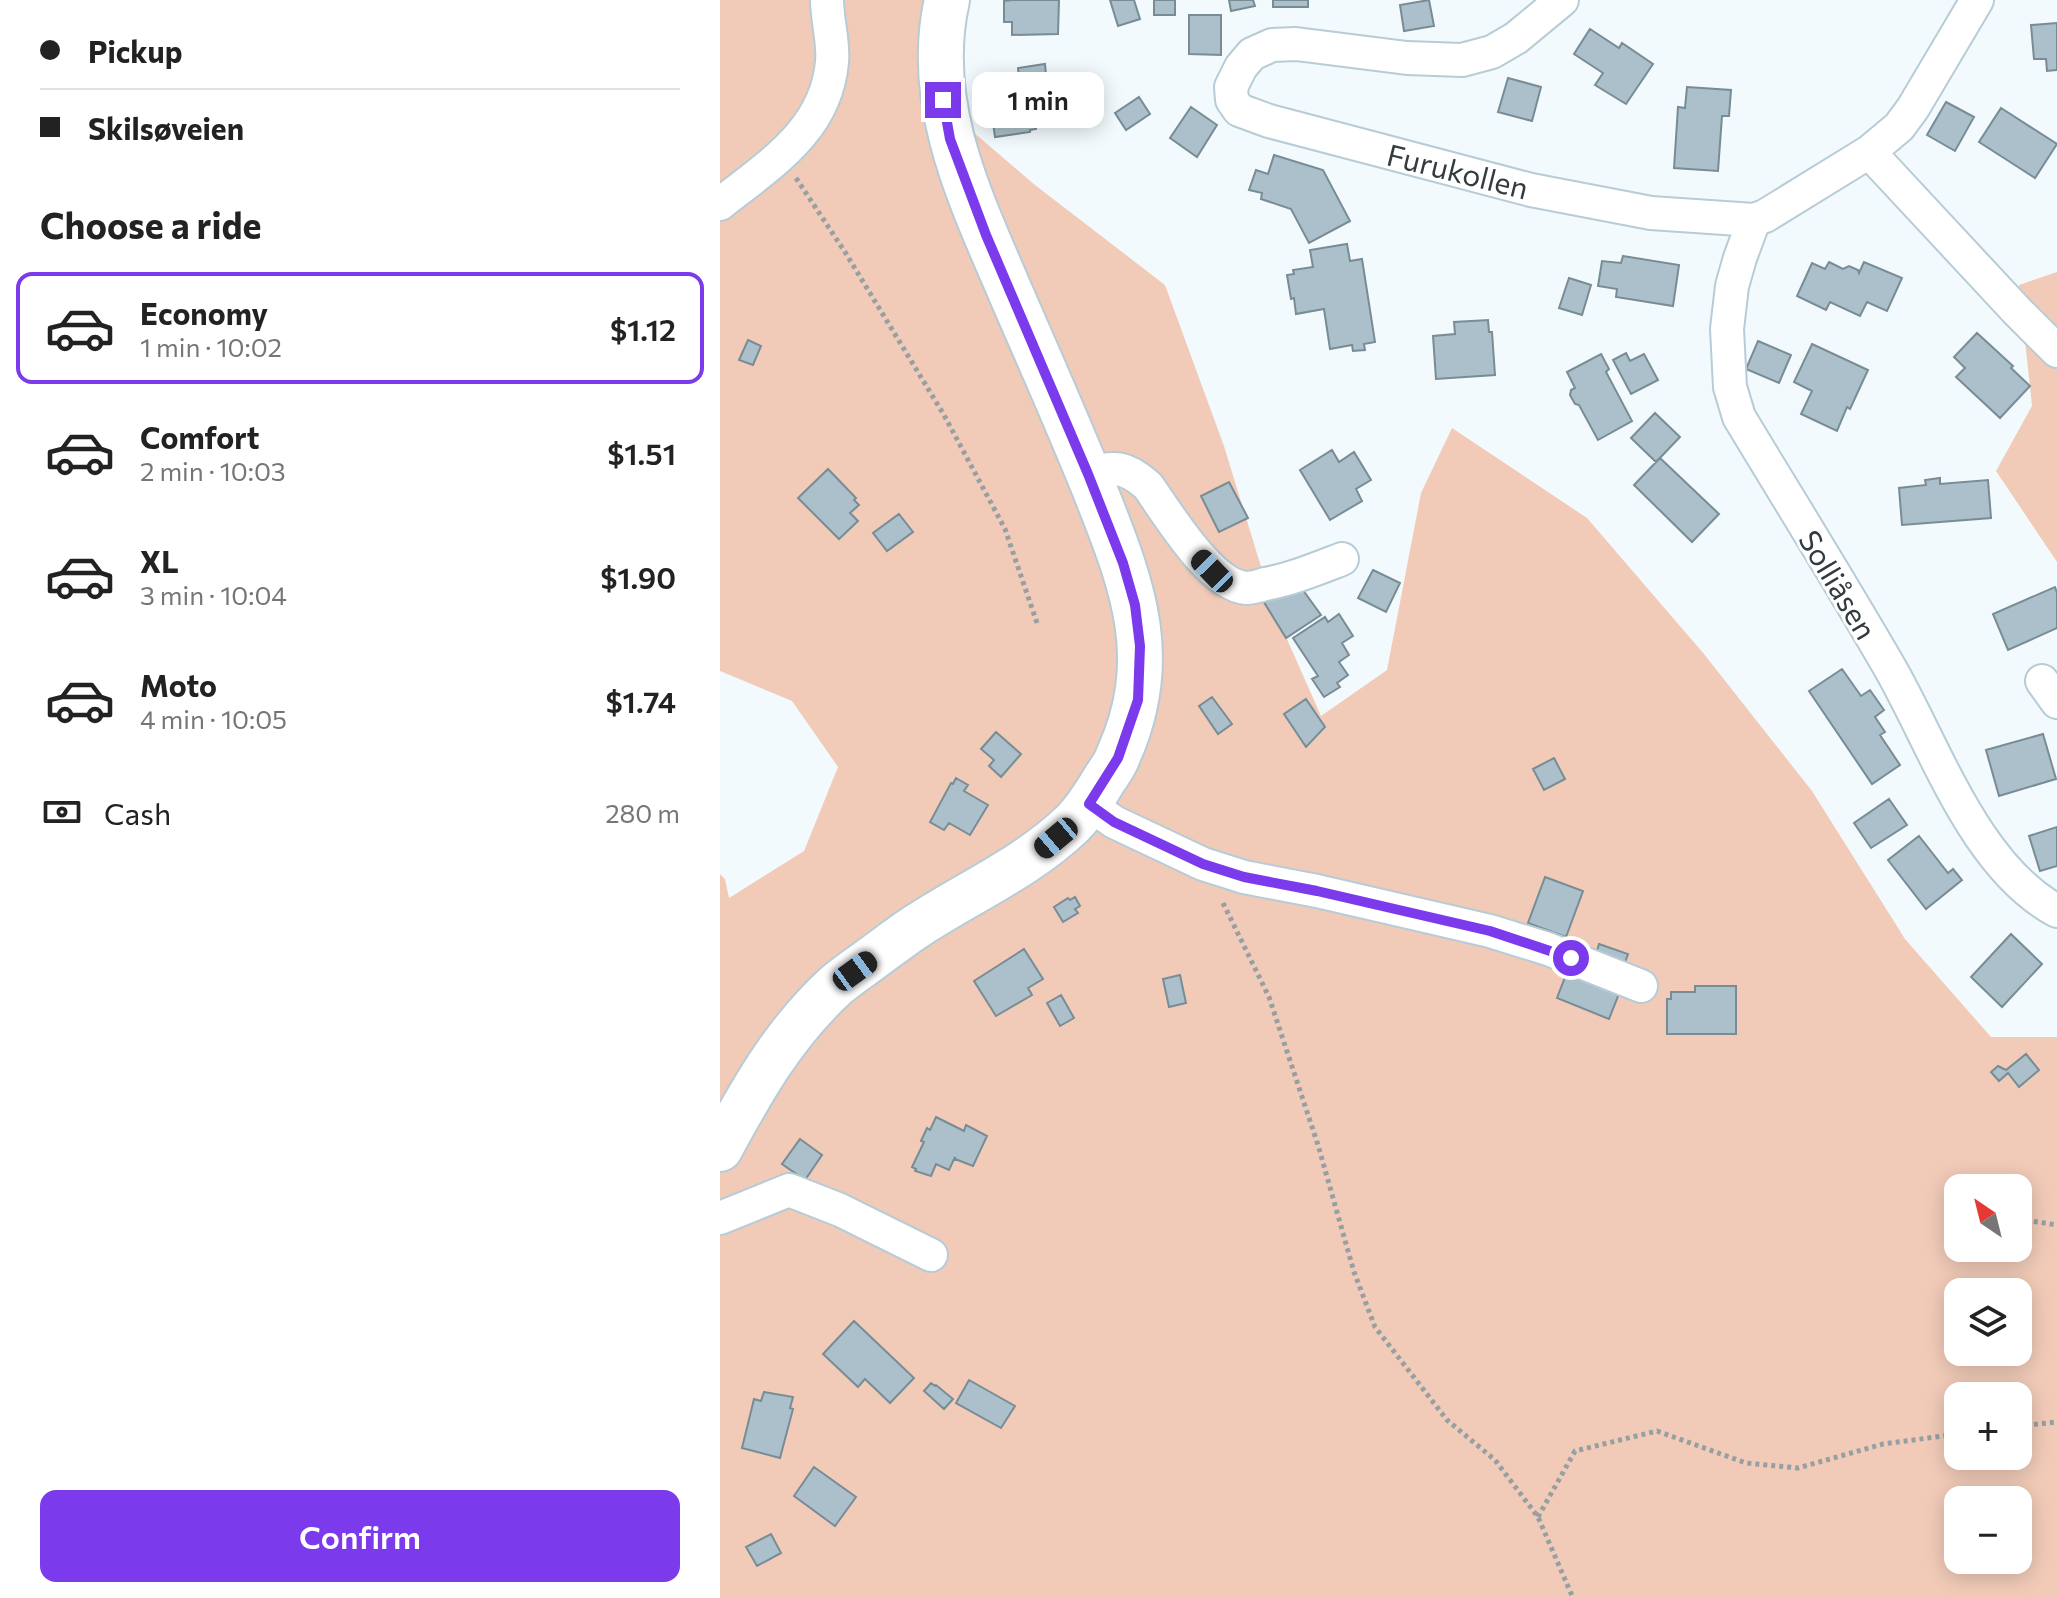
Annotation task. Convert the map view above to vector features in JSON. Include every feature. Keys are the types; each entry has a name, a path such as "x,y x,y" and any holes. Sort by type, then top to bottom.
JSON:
{"main road":[{"path":"720,1149 757,1080 788,1035 836,985 915,927 1038,853 1073,823 1118,758 1138,700 1140,646 1135,605 1123,563 986,235 950,139 940,56 947,0"}],"street":[{"path":"720,204 791,147 812,122 824,98 833,61 827,0"},
{"name":"Furukollen","path":"1562,0 1516,38 1492,52 1462,60 1407,58 1296,44 1272,45 1252,54 1241,67 1231,87 1232,100 1239,110 1269,121 1531,190 1651,213 1754,220"},
{"path":"1754,220 1869,152 1899,127 1977,0"},
{"path":"1869,152 2057,351"},
{"name":"Solliåsen","path":"1754,220 1732,286 1727,329 1730,387 1739,417 1891,671 1967,817 2009,873 2057,911"},
{"path":"1088,474 1112,467 1137,476 1148,486 1200,558 1212,571 1233,584 1247,588 1294,578 1342,559"},
{"path":"1089,804 1114,822 1203,864 1244,877 1490,931 1548,949 1641,986"},
{"path":"720,1218 789,1190 840,1210 931,1255"}],"path":[{"path":"781,155 845,252 944,415 1005,529 1038,626"},
{"path":"1203,864 1269,997 1318,1145 1354,1272 1375,1327 1447,1420 1495,1460 1538,1517 1573,1598"},
{"path":"2032,1221 2057,1225"},
{"path":"2032,1425 2057,1422"},
{"path":"1538,1517 1575,1451 1657,1431 1746,1463 1798,1468 1883,1444 1944,1436"}],"shaded area":[{"path":"720,0 942,0 951,113 1035,185 1165,285 1224,446 1275,612 1321,716 1387,670 1421,493 1452,428 1587,518 1704,654 1812,791 1905,939 1991,1037 2057,1037 2057,1598 720,1598 720,874 725,879 729,898 804,851 838,767 792,701 720,671"},
{"path":"2057,272 2057,562 1996,471 2032,406 2019,285"}],"building":[{"path":"1059,0 1058,34 1012,35 1012,22 1004,22 1004,1"},
{"path":"1110,0 1134,0 1140,19 1118,26"},
{"path":"1154,0 1175,0 1175,15 1154,15"},
{"path":"1229,0 1253,0 1255,6 1231,11"},
{"path":"1273,0 1308,0 1308,7 1273,7"},
{"path":"1429,0 1434,26 1404,31 1400,5"},
{"path":"1189,15 1221,15 1221,55 1189,54"},
{"path":"2057,23 2057,70 2047,71 2046,59 2034,59 2031,25"},
{"path":"1590,29 1619,48 1622,43 1653,64 1626,104 1595,85 1603,73 1574,54"},
{"path":"1045,64 1047,85 1020,88 1018,68"},
{"path":"1508,78 1541,87 1532,121 1498,112"},
{"path":"1687,87 1731,90 1729,116 1722,116 1718,171 1674,168 1678,107 1685,108"},
{"path":"1024,89 1027,113 1034,112 1036,129 995,137 989,94"},
{"path":"1139,97 1150,114 1126,130 1115,113"},
{"path":"1946,102 1974,117 1955,151 1927,135"},
{"path":"1191,107 1217,125 1197,157 1170,138"},
{"path":"2001,108 2057,144 2035,178 1979,142"},
{"path":"1274,155 1323,170 1350,221 1309,243 1291,209 1261,199 1262,193 1249,190 1256,170 1268,174"},
{"path":"1347,244 1350,261 1362,259 1375,342 1364,344 1365,350 1353,351 1352,345 1330,349 1324,309 1296,314 1294,298 1291,299 1287,275 1294,274 1293,270 1313,267 1310,250"},
{"path":"1623,256 1679,265 1673,306 1616,297 1617,289 1598,286 1602,261 1621,263"},
{"path":"1829,262 1843,269 1849,266 1859,273 1864,262 1902,278 1887,311 1867,302 1860,316 1830,302 1826,310 1797,296 1812,263 1825,269"},
{"path":"1569,278 1591,285 1582,315 1559,308"},
{"path":"1488,320 1489,332 1492,332 1495,375 1436,379 1433,336 1455,334 1454,322"},
{"path":"1977,333 2030,386 2000,418 1956,377 1965,368 1954,357"},
{"path":"748,340 761,346 753,365 739,360"},
{"path":"1758,341 1791,355 1779,383 1746,369"},
{"path":"1812,344 1868,370 1837,431 1801,414 1812,391 1794,382"},
{"path":"1626,353 1630,361 1644,354 1658,380 1631,394 1613,360"},
{"path":"1601,354 1609,369 1606,372 1632,421 1598,440 1570,395 1575,388 1567,372"},
{"path":"1655,413 1680,437 1656,462 1631,438"},
{"path":"1332,450 1339,462 1354,452 1371,480 1356,489 1362,501 1330,520 1300,470"},
{"path":"1660,458 1719,514 1692,542 1634,485"},
{"path":"828,469 859,505 850,513 858,521 839,539 798,498"},
{"path":"1940,478 1940,484 1988,480 1991,518 1902,525 1899,488 1926,485 1925,480"},
{"path":"1229,482 1248,518 1219,532 1201,496"},
{"path":"899,514 913,532 887,551 873,533"},
{"path":"1373,570 1400,583 1386,612 1358,598"},
{"path":"1300,586 1321,615 1286,638 1262,599"},
{"path":"2055,587 2057,628 2008,650 1993,614"},
{"path":"1339,614 1353,636 1342,643 1349,655 1339,662 1348,675 1337,683 1340,687 1324,697 1312,679 1318,676 1293,638 1325,617 1328,622"},
{"path":"1842,669 1861,696 1870,690 1884,710 1875,717 1885,732 1880,735 1900,765 1872,784 1809,691"},
{"path":"1212,697 1232,724 1218,734 1199,706"},
{"path":"1306,699 1325,727 1306,747 1284,714"},
{"path":"996,732 1021,754 1001,777 989,766 994,760 981,749"},
{"path":"2043,734 2056,779 1999,796 1986,750"},
{"path":"1554,758 1565,779 1544,790 1533,769"},
{"path":"956,778 968,785 964,791 988,805 970,835 949,823 944,830 930,822"},
{"path":"1889,799 1907,825 1871,848 1854,823"},
{"path":"2057,827 2057,866 2040,871 2029,836"},
{"path":"1919,836 1948,873 1953,869 1962,880 1926,909 1888,860"},
{"path":"1545,877 1583,891 1566,937 1528,923"},
{"path":"1075,897 1080,906 1075,909 1078,913 1063,922 1054,907"},
{"path":"2011,934 2042,964 2002,1007 1971,977"},
{"path":"1599,944 1628,954 1622,971 1594,961"},
{"path":"1024,949 1043,979 1028,988 1032,995 996,1016 974,981"},
{"path":"1567,972 1620,991 1609,1019 1557,998"},
{"path":"1180,975 1186,1003 1169,1007 1163,979"},
{"path":"1695,986 1736,986 1736,1034 1667,1034 1667,999 1671,999 1671,992 1695,992"},
{"path":"1061,995 1074,1018 1060,1026 1047,1003"},
{"path":"2026,1054 2039,1070 2019,1087 2008,1073 1999,1081 1991,1072 1998,1066 2006,1070"},
{"path":"936,1117 964,1131 966,1125 987,1136 973,1166 955,1157 949,1170 936,1164 931,1176 915,1171 912,1167 924,1142 921,1141"},
{"path":"800,1139 822,1155 805,1180 782,1164"},
{"path":"854,1321 914,1378 890,1403 865,1379 858,1387 823,1354"},
{"path":"969,1380 1015,1406 1001,1428 956,1403"},
{"path":"931,1383 953,1399 944,1409 924,1391"},
{"path":"764,1392 793,1397 790,1408 793,1409 780,1458 742,1448 754,1399 761,1401"},
{"path":"814,1467 856,1497 835,1526 794,1496"},
{"path":"771,1534 781,1553 757,1566 746,1547"}],"route":[{"path":"943,100 950,139 986,235 1088,474 1123,563 1135,605 1140,646 1138,700 1118,758 1089,804 1114,822 1203,864 1244,877 1490,931 1571,958"}]}
